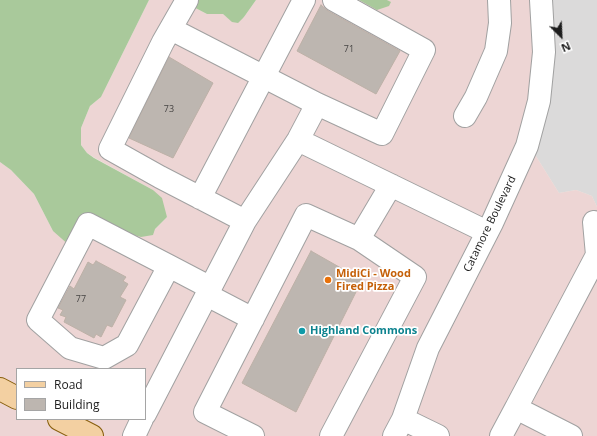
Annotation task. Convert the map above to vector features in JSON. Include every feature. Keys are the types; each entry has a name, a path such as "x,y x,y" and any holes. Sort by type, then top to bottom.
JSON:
{"main road":[{"path":"0,389 16,397"},
{"path":"61,420 92,436"}],"street":[{"path":"188,0 171,29 110,149 245,221"},
{"path":"200,198 304,0"},
{"path":"171,29 317,104 382,134 424,50 334,0"},
{"path":"464,116 476,97 496,51 500,23 499,0"},
{"name":"Catamore Boulevard","path":"398,428 428,348 487,232 527,146 539,100 544,52 541,0"},
{"path":"146,412 245,221 298,140 317,104"},
{"path":"298,140 487,232"},
{"path":"359,239 391,186"},
{"path":"253,436 205,412 306,215 359,239 414,277 331,436"},
{"path":"502,436 597,255 594,222"},
{"path":"169,266 127,345 104,358 70,348 38,320 88,224 169,266 253,319"},
{"path":"516,408 572,436"},
{"path":"134,436 142,420"},
{"path":"398,428 438,436"}],"shaded area":[{"path":"149,0 180,0 207,14 223,14 232,21 244,17 256,0 359,0 377,9 390,2 387,0 542,0 534,153 559,193 576,190 592,196 597,207 597,436 0,436 0,162 11,170 34,194 53,231 75,238 155,229 167,217 153,190 87,153 81,145 81,128 90,106 101,97"},
{"path":"542,0 597,0 597,207 592,196 576,190 559,193 534,153"}],"green space":[{"path":"0,0 149,0 101,97 90,106 81,128 81,145 87,153 94,158 153,190 162,198 167,217 155,229 153,235 141,237 116,230 70,246 53,231 34,194 11,170 0,162"},
{"path":"180,0 256,0 238,23 232,22 223,14 207,14"},
{"path":"359,0 387,0 391,2 389,6 377,10"}],"building":[{"path":"321,5 328,11 400,51 376,94 297,51"},
{"path":"169,57 213,83 173,158 129,138"},
{"name":"Highland Commons","path":"311,251 362,280 296,412 242,383"},
{"path":"96,261 126,277 123,281 128,284 120,297 126,300 112,327 107,325 101,337 96,334 94,338 64,322 66,317 60,315 63,310 58,308 70,286 74,289 88,262 93,265"}],"place":[{"name":"MidiCi - Wood Fired Pizza","path":"328,280"},
{"name":"Highland Commons","path":"302,331"}]}
